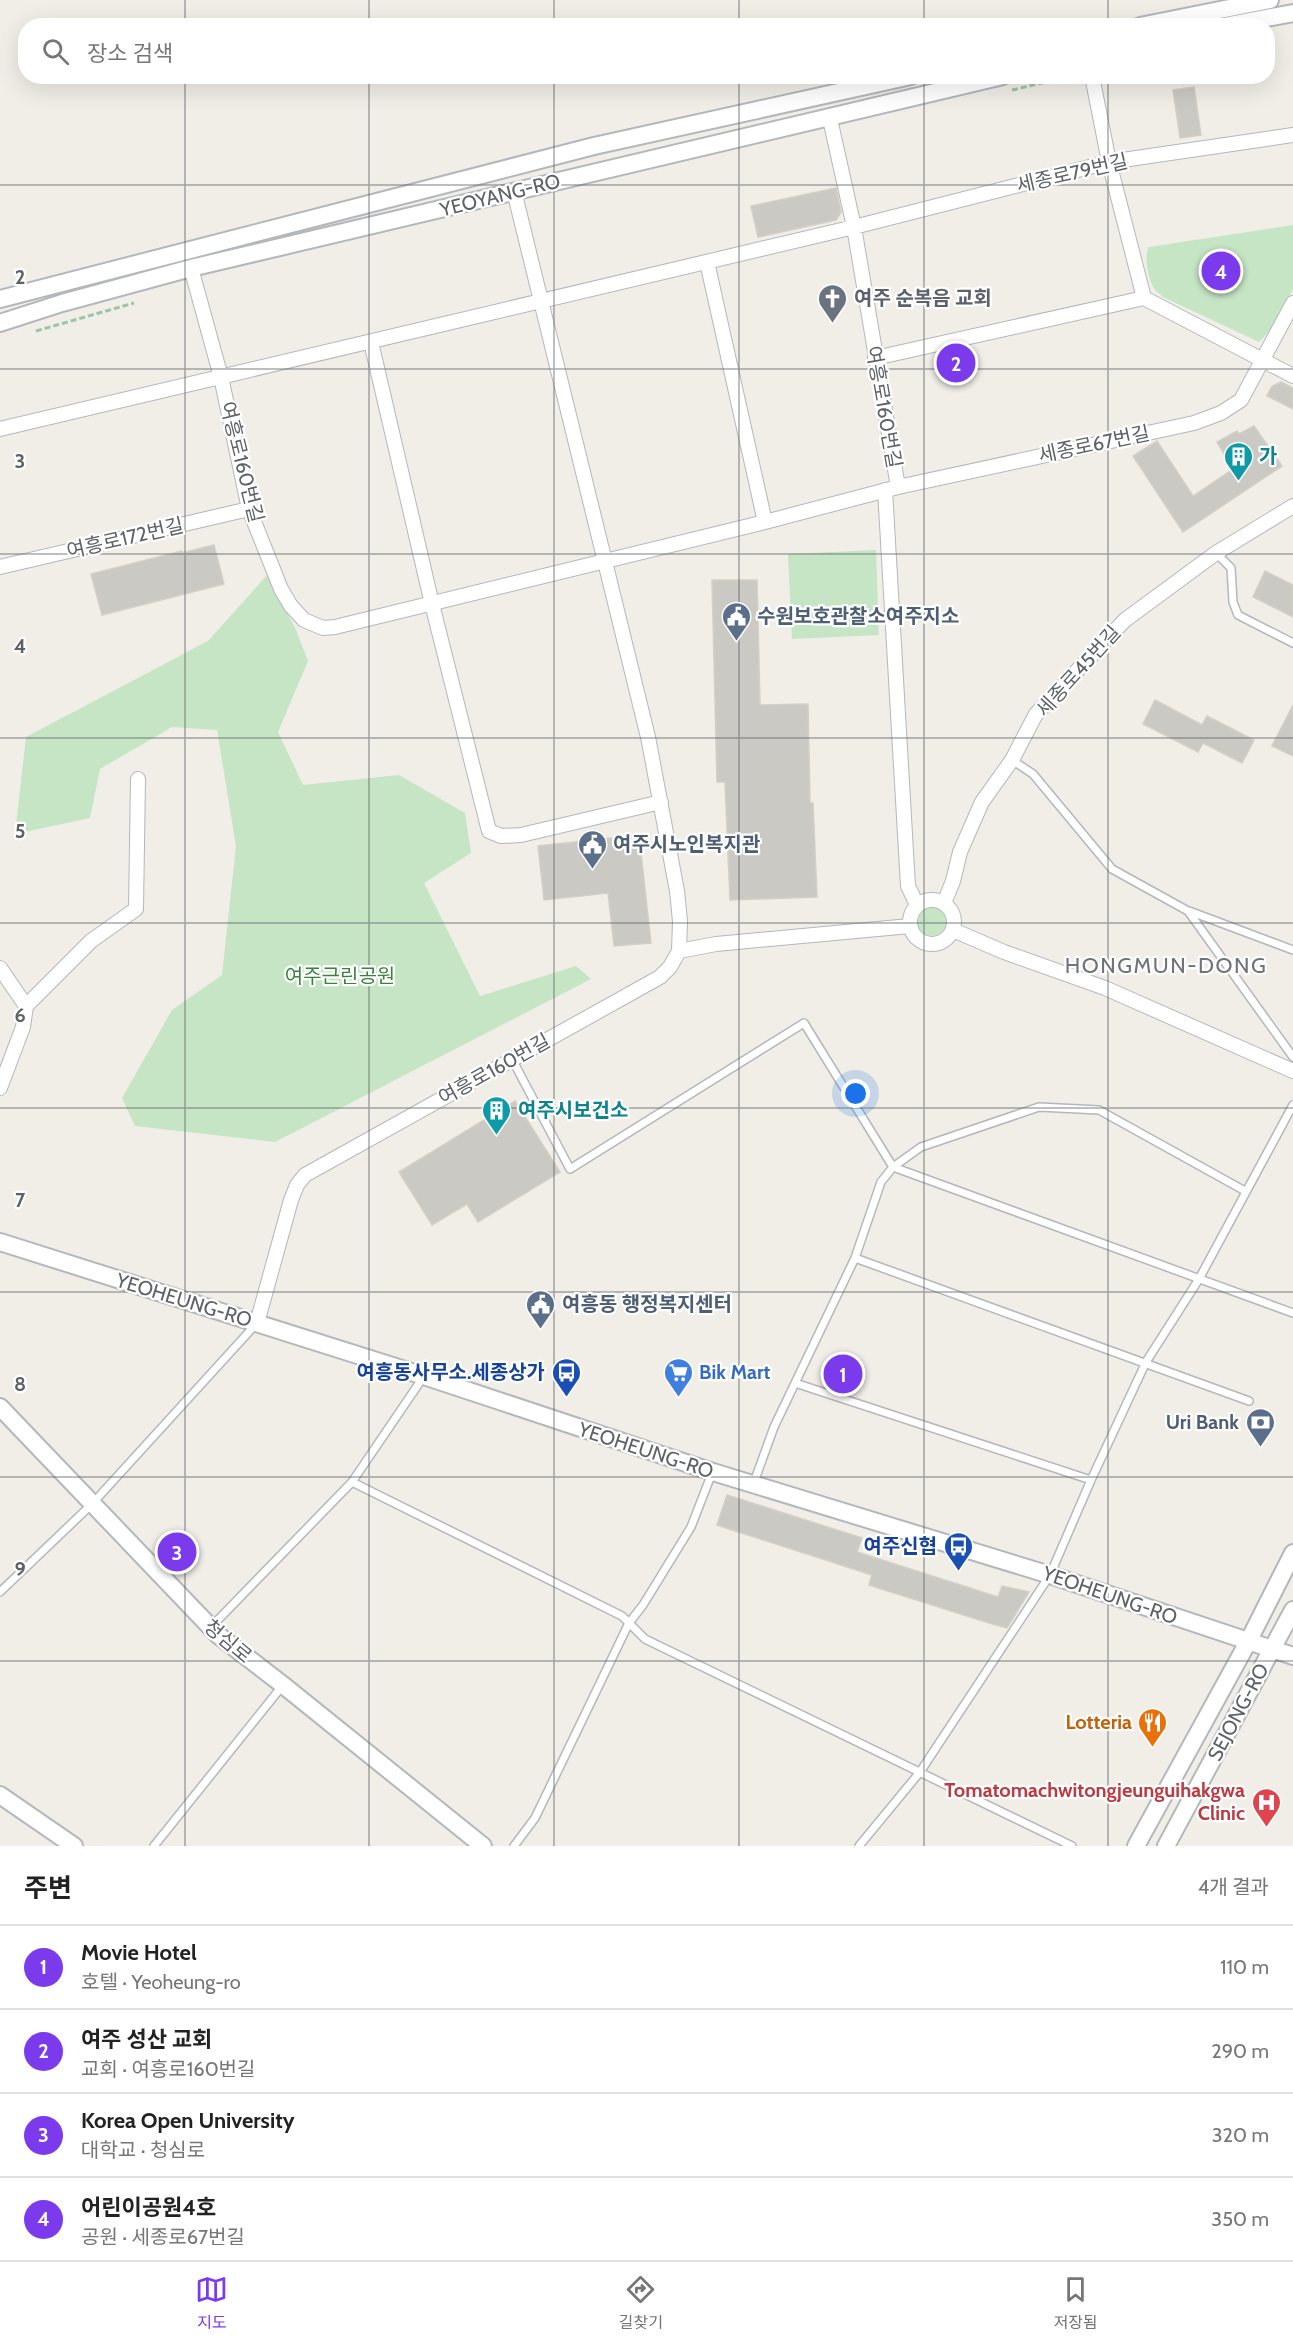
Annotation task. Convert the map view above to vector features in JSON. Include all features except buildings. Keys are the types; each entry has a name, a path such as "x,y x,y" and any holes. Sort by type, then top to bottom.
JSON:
{"street":[{"path":"1236,18 1270,0"},
{"path":"1190,18 1252,8 1293,14"},
{"name":"YEOYANG-RO","path":"0,299 594,146 875,84"},
{"name":"YEOYANG-RO","path":"0,322 191,268 971,84"},
{"path":"1094,84 1109,162 1144,298"},
{"name":"여흥로160번길","path":"191,268 221,377 249,509 281,589 291,606 304,620 323,628 335,627 891,489 875,358 854,227 830,119"},
{"name":"세종로79번길","path":"854,227 1109,162 1293,135"},
{"path":"508,168 648,737 677,891 680,921 679,951 716,944 910,926"},
{"name":"여흥로160번길","path":"221,377 854,227"},
{"path":"707,262 765,522"},
{"path":"875,358 1144,298 1293,376"},
{"path":"1263,361 1293,303"},
{"path":"371,342 432,604 489,831 501,836 521,835 661,802"},
{"name":"세종로67번길","path":"891,489 1194,423 1221,413 1240,400 1263,361"},
{"path":"0,429 221,377"},
{"path":"891,489 908,886 917,905"},
{"name":"세종로45번길","path":"944,903 953,881 960,852 982,802 1012,760 1036,714 1125,620 1216,553 1293,506"},
{"name":"여흥로172번길","path":"0,567 249,509"},
{"path":"0,1088 23,1027 26,1006 91,941 136,909 138,778"},
{"path":"930,900 944,903 953,915 953,930 944,941 929,944 916,938 910,926 910,918 917,905 930,900"},
{"path":"953,930 1004,952 1105,988 1293,1071"},
{"name":"여흥로160번길","path":"257,1323 291,1200 297,1185 305,1175 660,977 670,967 679,951"},
{"path":"0,968 26,1006"},
{"name":"YEOHEUNG-RO","path":"0,1242 424,1376 712,1472 1050,1575 1293,1656"},
{"name":"청심로","path":"0,1407 210,1628 483,1846"},
{"path":"1136,1846 1248,1642 1293,1553"},
{"name":"SEJONG-RO","path":"1166,1846 1293,1610"},
{"path":"0,1795 74,1846"}],"lane":[{"path":"1216,553 1231,568 1233,602 1238,615 1293,643"},
{"path":"1012,760 1033,774 1112,869 1188,911 1293,950"},
{"path":"1188,911 1293,1057"},
{"path":"512,1059 570,1169 804,1023 893,1167 1293,1313"},
{"path":"859,1846 920,1773 1050,1575 1090,1480 1146,1362 1199,1279 1293,1105"},
{"path":"753,1485 774,1428 855,1258 880,1182 893,1167 921,1147 1039,1107 1099,1110 1245,1191"},
{"path":"855,1258 1249,1401"},
{"path":"0,1592 92,1504 257,1323"},
{"path":"210,1628 352,1482 424,1376"},
{"path":"795,1383 1090,1480"},
{"path":"514,1846 534,1818 629,1623 643,1605 691,1527 712,1472"},
{"path":"352,1482 622,1616 645,1639 1072,1846"},
{"path":"154,1846 283,1685"}],"green space":[{"path":"1293,225 1293,289 1272,328 1259,342 1163,297 1153,286 1147,262 1149,247"},
{"path":"876,550 879,635 792,639 788,554"},
{"name":"여주근린공원","path":"268,574 296,630 308,661 278,732 303,785 399,775 465,813 471,853 424,883 480,996 576,966 591,979 275,1142 135,1126 122,1098 172,1010 222,975 236,846 217,730 172,727 100,769 90,818 15,834 26,737 208,641"},
{"path":"932,908 942,912 946,922 942,932 932,936 922,932 918,922 922,912"}],"place":[{"name":"어린이공원4호","path":"1221,271"},
{"name":"여주 순복음 교회","path":"833,324"},
{"name":"여주 성산 교회","path":"956,363"},
{"name":"가","path":"1238,482"},
{"name":"수원보호관찰소여주지소","path":"736,642"},
{"name":"여주시노인복지관","path":"592,870"},
{"name":"여주시보건소","path":"497,1136"},
{"name":"여흥동 행정복지센터","path":"541,1330"},
{"name":"Movie Hotel","path":"843,1374"},
{"name":"여흥동사무소.세종상가","path":"566,1398"},
{"name":"Bik Mart","path":"678,1398"},
{"name":"Uri Bank","path":"1260,1448"},
{"name":"Korea Open University","path":"177,1552"},
{"name":"여주신협","path":"958,1572"},
{"name":"Lotteria","path":"1153,1748"},
{"name":"Tomatomachwitongjeunguihakgwa Clinic","path":"1266,1828"}],"district":[{"name":"HONGMUN-DONG","path":"1166,965"}]}
